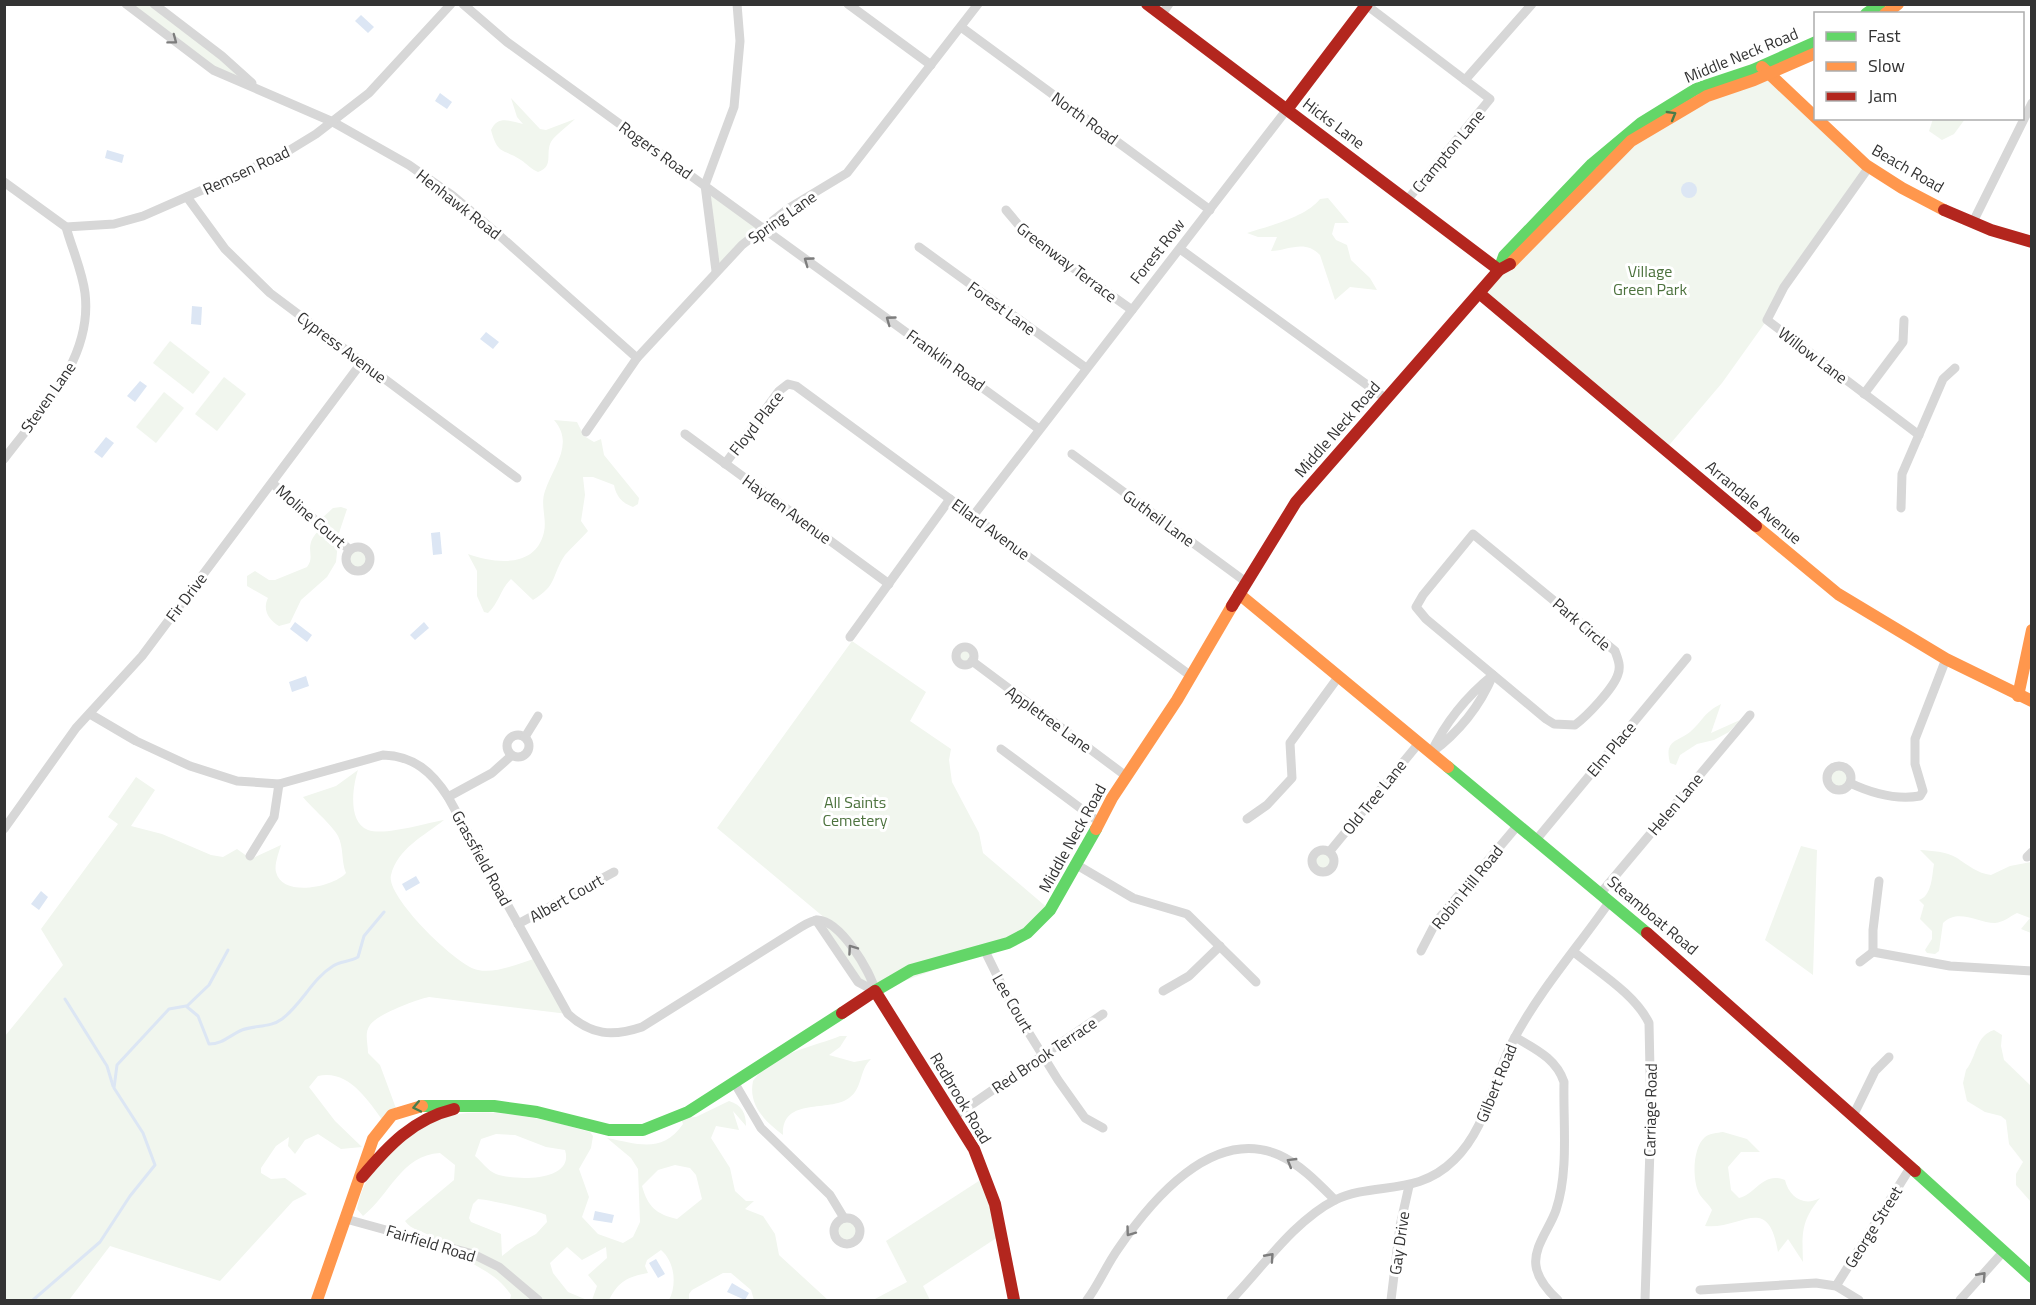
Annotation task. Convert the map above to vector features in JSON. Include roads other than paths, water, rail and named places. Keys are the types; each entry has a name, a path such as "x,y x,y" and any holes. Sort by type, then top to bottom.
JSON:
{"main road":[{"name":"Hicks Lane","path":"1147,4 1165,9 1288,108 1499,270"},
{"path":"1880,8 1898,4"},
{"name":"Forest Row","path":"1288,108 1366,5"},
{"name":"Middle Neck Road","path":"1765,70 1814,43"},
{"name":"Middle Neck Road","path":"317,1300 368,1148 381,1125 393,1114 430,1104 549,1114 616,1131 630,1132 662,1124 734,1082 911,970 1008,943 1038,924 1050,910 1126,776 1191,676 1296,502 1499,270 1504,256 1562,194 1625,134 1659,110 1697,89 1814,53"},
{"name":"Beach Road","path":"1765,70 1814,116"},
{"name":"Beach Road","path":"1819,120 1869,167 1902,187 1973,222 2031,242"},
{"name":"Arrandale Avenue","path":"1479,293 1838,594 1946,659 2031,701"},
{"name":"Steamboat Road","path":"1239,594 1692,970 2031,1277"},
{"path":"2018,696 2031,630"},
{"name":"Redbrook Road","path":"875,991 956,1116 974,1149 995,1204 1014,1300"},
{"name":"Middle Neck Road","path":"359,1180 404,1131 431,1115 475,1106"}],"street":[{"name":"Henhawk Road","path":"126,4 213,70 333,122 410,165 453,196 637,358"},
{"name":"Henhawk Road","path":"154,4 222,56 256,87"},
{"name":"Remsen Road","path":"66,227 114,224 143,216 280,156 333,122 369,93 451,4"},
{"name":"Rogers Road","path":"463,4 507,42 852,292"},
{"path":"716,271 705,186 734,107 740,40 737,4"},
{"path":"848,4 931,65"},
{"name":"Spring Lane","path":"586,432 637,358 742,245 789,208 847,173 978,4"},
{"path":"1366,5 1465,80 1532,4"},
{"name":"North Road","path":"961,27 1210,210"},
{"name":"Crampton Lane","path":"1408,199 1490,99 1465,80"},
{"path":"2024,117 2031,103"},
{"name":"Forest Row","path":"973,516 1288,108"},
{"path":"1973,222 2023,120"},
{"name":"Willow Lane","path":"1869,167 1784,287 1767,320 1919,435"},
{"path":"4,182 66,227"},
{"name":"Cypress Avenue","path":"187,197 225,249 255,280 517,478"},
{"name":"Greenway Terrace","path":"1006,210 1027,235 1132,310"},
{"name":"Steven Lane","path":"4,459 66,376 80,346 86,326 85,294 66,227"},
{"name":"Forest Lane","path":"919,247 1086,368"},
{"path":"1180,249 1385,398"},
{"name":"Franklin Road","path":"852,292 1039,429"},
{"path":"1864,394 1904,342 1904,320"},
{"name":"Fir Drive","path":"4,829 58,751 142,656 362,362"},
{"path":"1901,508 1902,474 1943,379 1955,368"},
{"name":"Floyd Place","path":"725,464 779,391 788,384"},
{"name":"Ellard Avenue","path":"788,384 796,386 1191,676"},
{"name":"Hayden Avenue","path":"685,434 889,584"},
{"name":"Gutheil Lane","path":"1072,454 1246,582"},
{"name":"Moline Court","path":"272,483 350,550"},
{"path":"850,637 950,499"},
{"name":"Park Circle","path":"1473,534 1615,651 1619,664 1618,676 1603,696 1582,720 1567,726 1546,719 1493,675 1426,619 1416,607 1423,595 1473,534"},
{"name":"Elm Place","path":"1536,840 1687,658"},
{"path":"1850,783 1877,793 1909,798 1920,796 1923,791 1915,764 1915,739 1946,659"},
{"name":"Appletree Lane","path":"972,661 1126,776"},
{"path":"1431,753 1440,734 1477,688 1493,675"},
{"path":"1247,819 1267,805 1292,778 1290,742 1339,676"},
{"name":"Grassfield Road","path":"90,714 136,741 190,766 237,781 279,784 370,757 393,755 422,766 431,773 448,797 568,1014 588,1029 602,1034 621,1034 642,1027 801,927 816,920"},
{"name":"Helen Lane","path":"1605,898 1750,715"},
{"path":"525,737 538,716"},
{"path":"448,797 492,772 511,756 523,757 528,751 529,744 525,737 518,735 508,740 507,750 511,756"},
{"name":"Old Tree Lane","path":"1330,851 1419,743"},
{"path":"1001,749 1099,822"},
{"path":"250,856 274,816 279,784"},
{"name":"Robin Hill Road","path":"1421,951 1436,922 1518,825"},
{"path":"1077,865 1133,898 1187,914 1256,982"},
{"name":"Albert Court","path":"518,924 614,872"},
{"path":"1873,952 1873,930 1879,881"},
{"name":"Gilbert Road","path":"1335,1200 1374,1190 1409,1186 1444,1169 1471,1141 1483,1120 1502,1063 1515,1037 1574,952 1605,898"},
{"path":"816,920 858,982 875,991"},
{"path":"816,920 829,923 845,938 873,980 875,991"},
{"path":"1163,991 1189,976 1220,946"},
{"name":"Lee Court","path":"985,951 1011,1004 1085,1118 1103,1128"},
{"name":"Carriage Road","path":"1574,952 1634,1002 1644,1012 1649,1023 1651,1118 1645,1300"},
{"path":"1860,962 1873,952 1950,966 2031,971"},
{"name":"Red Brook Terrace","path":"956,1116 1103,1014"},
{"path":"1515,1037 1550,1058 1560,1069 1564,1082 1562,1184 1556,1209 1537,1255 1536,1265 1539,1278 1558,1300"},
{"path":"1853,1116 1875,1071 1889,1057"},
{"path":"734,1082 761,1128 830,1195 844,1218"},
{"path":"1087,1300 1140,1219 1178,1180 1218,1154 1240,1149 1276,1154 1298,1165 1335,1200 1298,1228 1231,1300"},
{"name":"George Street","path":"1836,1286 1910,1168"},
{"name":"Gay Drive","path":"1391,1300 1400,1226 1409,1186"},
{"name":"Fairfield Road","path":"346,1218 473,1254 500,1267 538,1300"},
{"path":"1960,1300 2003,1252"},
{"path":"1700,1290 1816,1283 1836,1286 1859,1300"}],"waterway":[{"path":"33,1300 100,1242 130,1196 155,1165 143,1133 114,1088 117,1065 169,1009 186,1006 198,1016 209,1044 222,1041 242,1030 277,1022 289,1013 326,971 336,964 358,957 364,936 384,912"},
{"path":"187,1006 209,985 228,950"},
{"path":"65,999 107,1066 113,1086"}],"park label":[{"name":"Village Green Park","path":"1650,280"},
{"name":"All Saints Cemetery","path":"855,811"}]}
